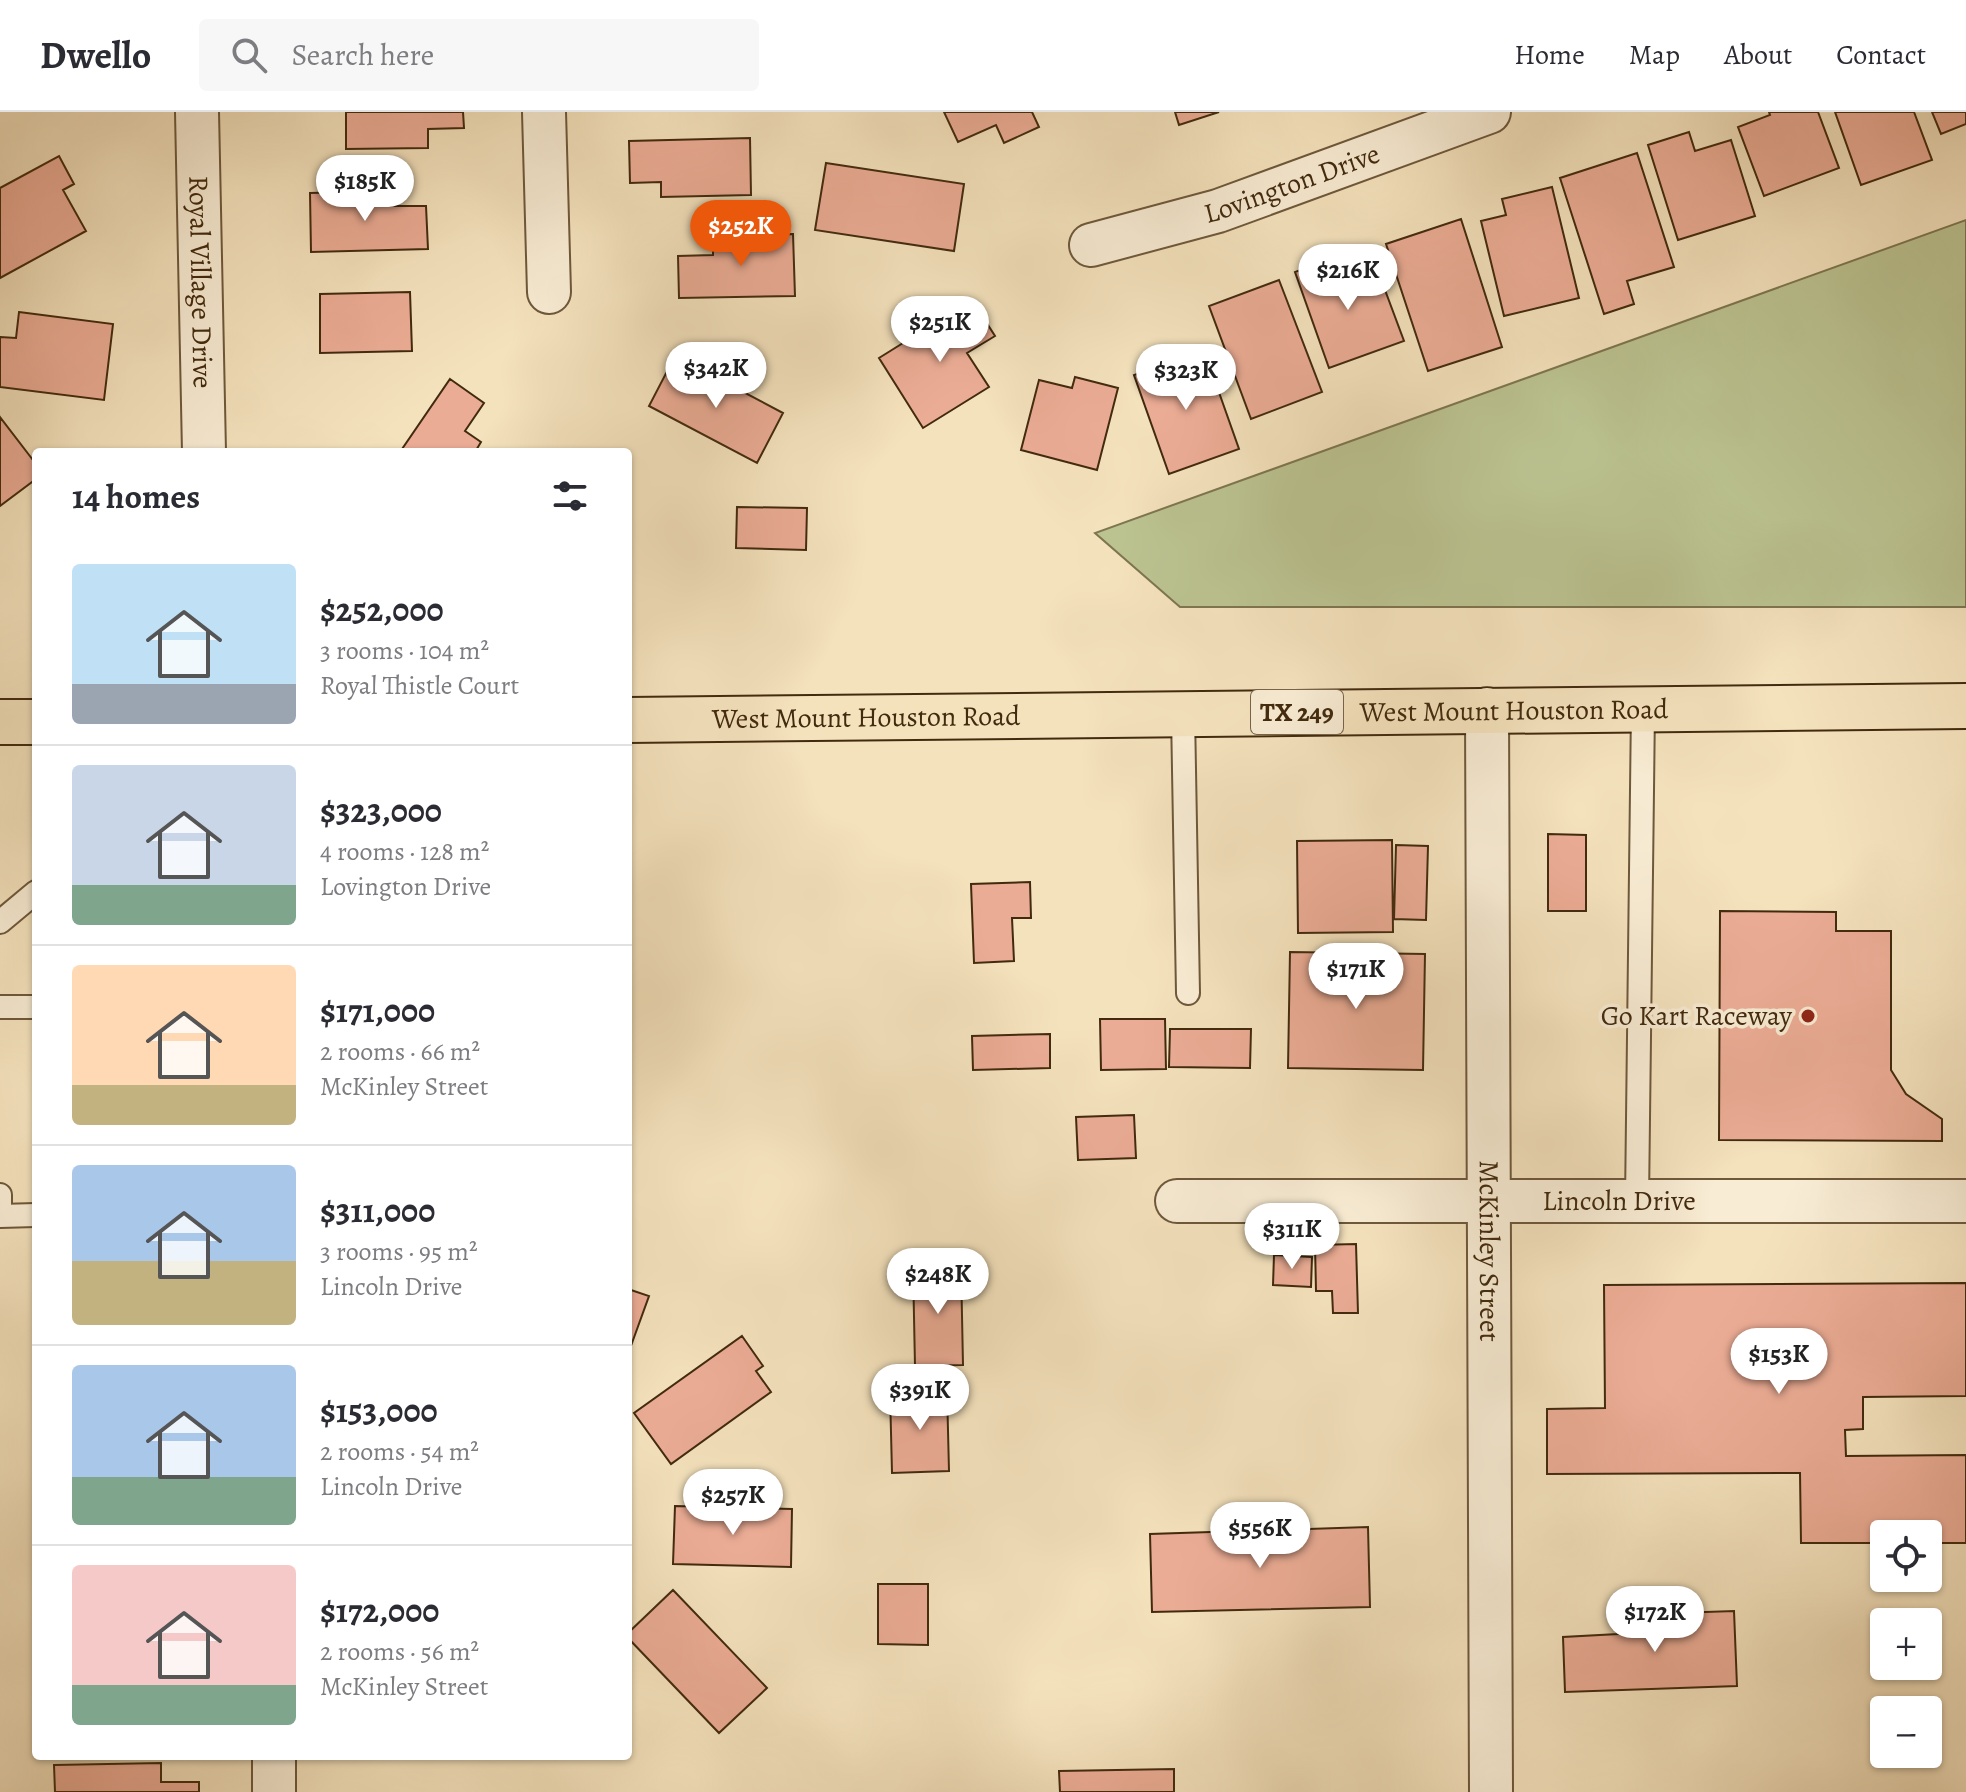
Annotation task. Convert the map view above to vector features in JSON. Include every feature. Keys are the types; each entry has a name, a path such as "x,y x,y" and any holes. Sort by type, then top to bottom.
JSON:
{"main road":[{"name":"West Mount Houston Road","path":"632,720 1966,706"},
{"path":"0,722 32,722"}],"street":[{"name":"Royal Village Drive","path":"197,112 204,448"},
{"path":"544,112 549,292"},
{"name":"Lovington Drive","path":"1091,245 1218,211 1489,112"},
{"name":"McKinley Street","path":"1487,709 1491,1792"},
{"name":"Lincoln Drive","path":"1177,1201 1966,1201"},
{"path":"274,1760 274,1792"}],"lane":[{"path":"1637,1201 1643,708"},
{"path":"1183,714 1188,993"},
{"path":"0,922 32,895"},
{"path":"0,1007 32,1007"},
{"path":"0,1195 0,1216 32,1215"}],"green space":[{"path":"1966,220 1966,607 1180,607 1095,533"}],"building":[{"path":"346,112 463,112 464,128 428,129 428,148 346,149"},
{"path":"944,112 1032,112 1039,127 1004,143 996,125 958,142"},
{"path":"1175,112 1219,112 1179,125"},
{"path":"1769,112 1818,112 1839,168 1764,196 1738,127 1770,115"},
{"path":"1835,112 1914,112 1932,160 1861,185"},
{"path":"1932,112 1966,112 1966,124 1941,134"},
{"path":"1689,132 1695,151 1731,140 1755,216 1678,240 1648,145"},
{"path":"750,138 751,195 661,197 661,182 630,183 629,141"},
{"path":"1637,153 1674,267 1627,281 1634,304 1604,314 1560,178"},
{"path":"59,156 74,184 63,190 86,231 0,278 0,188"},
{"path":"826,163 964,184 954,251 815,230"},
{"path":"1552,187 1579,298 1504,316 1481,221 1506,215 1502,199"},
{"path":"391,191 391,206 426,206 428,249 311,252 310,193"},
{"path":"1461,219 1502,347 1428,371 1386,244"},
{"path":"793,234 795,296 679,298 678,256 713,255 713,236"},
{"path":"1334,257 1341,278 1376,266 1404,341 1329,368 1295,272"},
{"path":"1279,280 1322,392 1251,419 1209,306"},
{"path":"410,292 412,351 320,353 320,294"},
{"path":"972,300 995,336 967,353 989,387 923,428 879,358"},
{"path":"19,312 113,324 104,400 0,387 0,337 16,338"},
{"path":"1204,350 1239,449 1169,474 1134,375"},
{"path":"675,356 783,413 757,463 649,406"},
{"path":"1075,377 1118,388 1097,470 1021,450 1039,380 1072,388"},
{"path":"450,379 484,403 465,431 481,442 477,448 403,448"},
{"path":"0,417 32,459 32,482 0,506"},
{"path":"737,507 807,508 806,550 736,548"},
{"path":"1548,834 1586,835 1586,911 1548,911"},
{"path":"1392,840 1393,932 1298,933 1297,841"},
{"path":"1396,845 1428,846 1426,920 1394,919"},
{"path":"1030,882 1031,918 1012,918 1014,961 974,963 971,884"},
{"path":"1720,911 1836,912 1836,931 1891,931 1891,1070 1906,1094 1942,1119 1942,1141 1719,1140"},
{"path":"1290,952 1425,954 1423,1070 1288,1068"},
{"path":"1100,1019 1165,1019 1166,1069 1101,1070"},
{"path":"1170,1029 1251,1029 1250,1068 1169,1067"},
{"path":"1050,1034 1050,1068 973,1070 972,1036"},
{"path":"1134,1115 1136,1158 1078,1160 1076,1117"},
{"path":"1356,1244 1358,1313 1333,1313 1332,1291 1316,1291 1315,1245"},
{"path":"1274,1255 1312,1257 1311,1287 1273,1285"},
{"path":"961,1266 963,1365 915,1366 913,1267"},
{"path":"1966,1283 1966,1396 1863,1397 1863,1429 1845,1430 1846,1456 1966,1455 1966,1543 1942,1543 1942,1520 1870,1520 1870,1543 1801,1543 1800,1473 1547,1474 1547,1409 1605,1408 1604,1285"},
{"path":"632,1290 649,1296 632,1343"},
{"path":"742,1336 763,1366 756,1371 771,1392 671,1464 634,1413"},
{"path":"947,1390 949,1471 892,1473 890,1392"},
{"path":"675,1506 792,1509 791,1567 673,1564"},
{"path":"1368,1527 1370,1607 1152,1612 1150,1534"},
{"path":"878,1584 928,1584 928,1645 878,1644"},
{"path":"673,1590 767,1688 719,1733 632,1642 632,1629"},
{"path":"1734,1611 1737,1686 1565,1692 1563,1637 1618,1634 1618,1615"},
{"path":"161,1763 161,1782 199,1782 199,1792 55,1792 54,1765"},
{"path":"1174,1769 1174,1792 1060,1792 1059,1771"}],"place":[{"name":"Go Kart Raceway","path":"1808,1016"}]}
